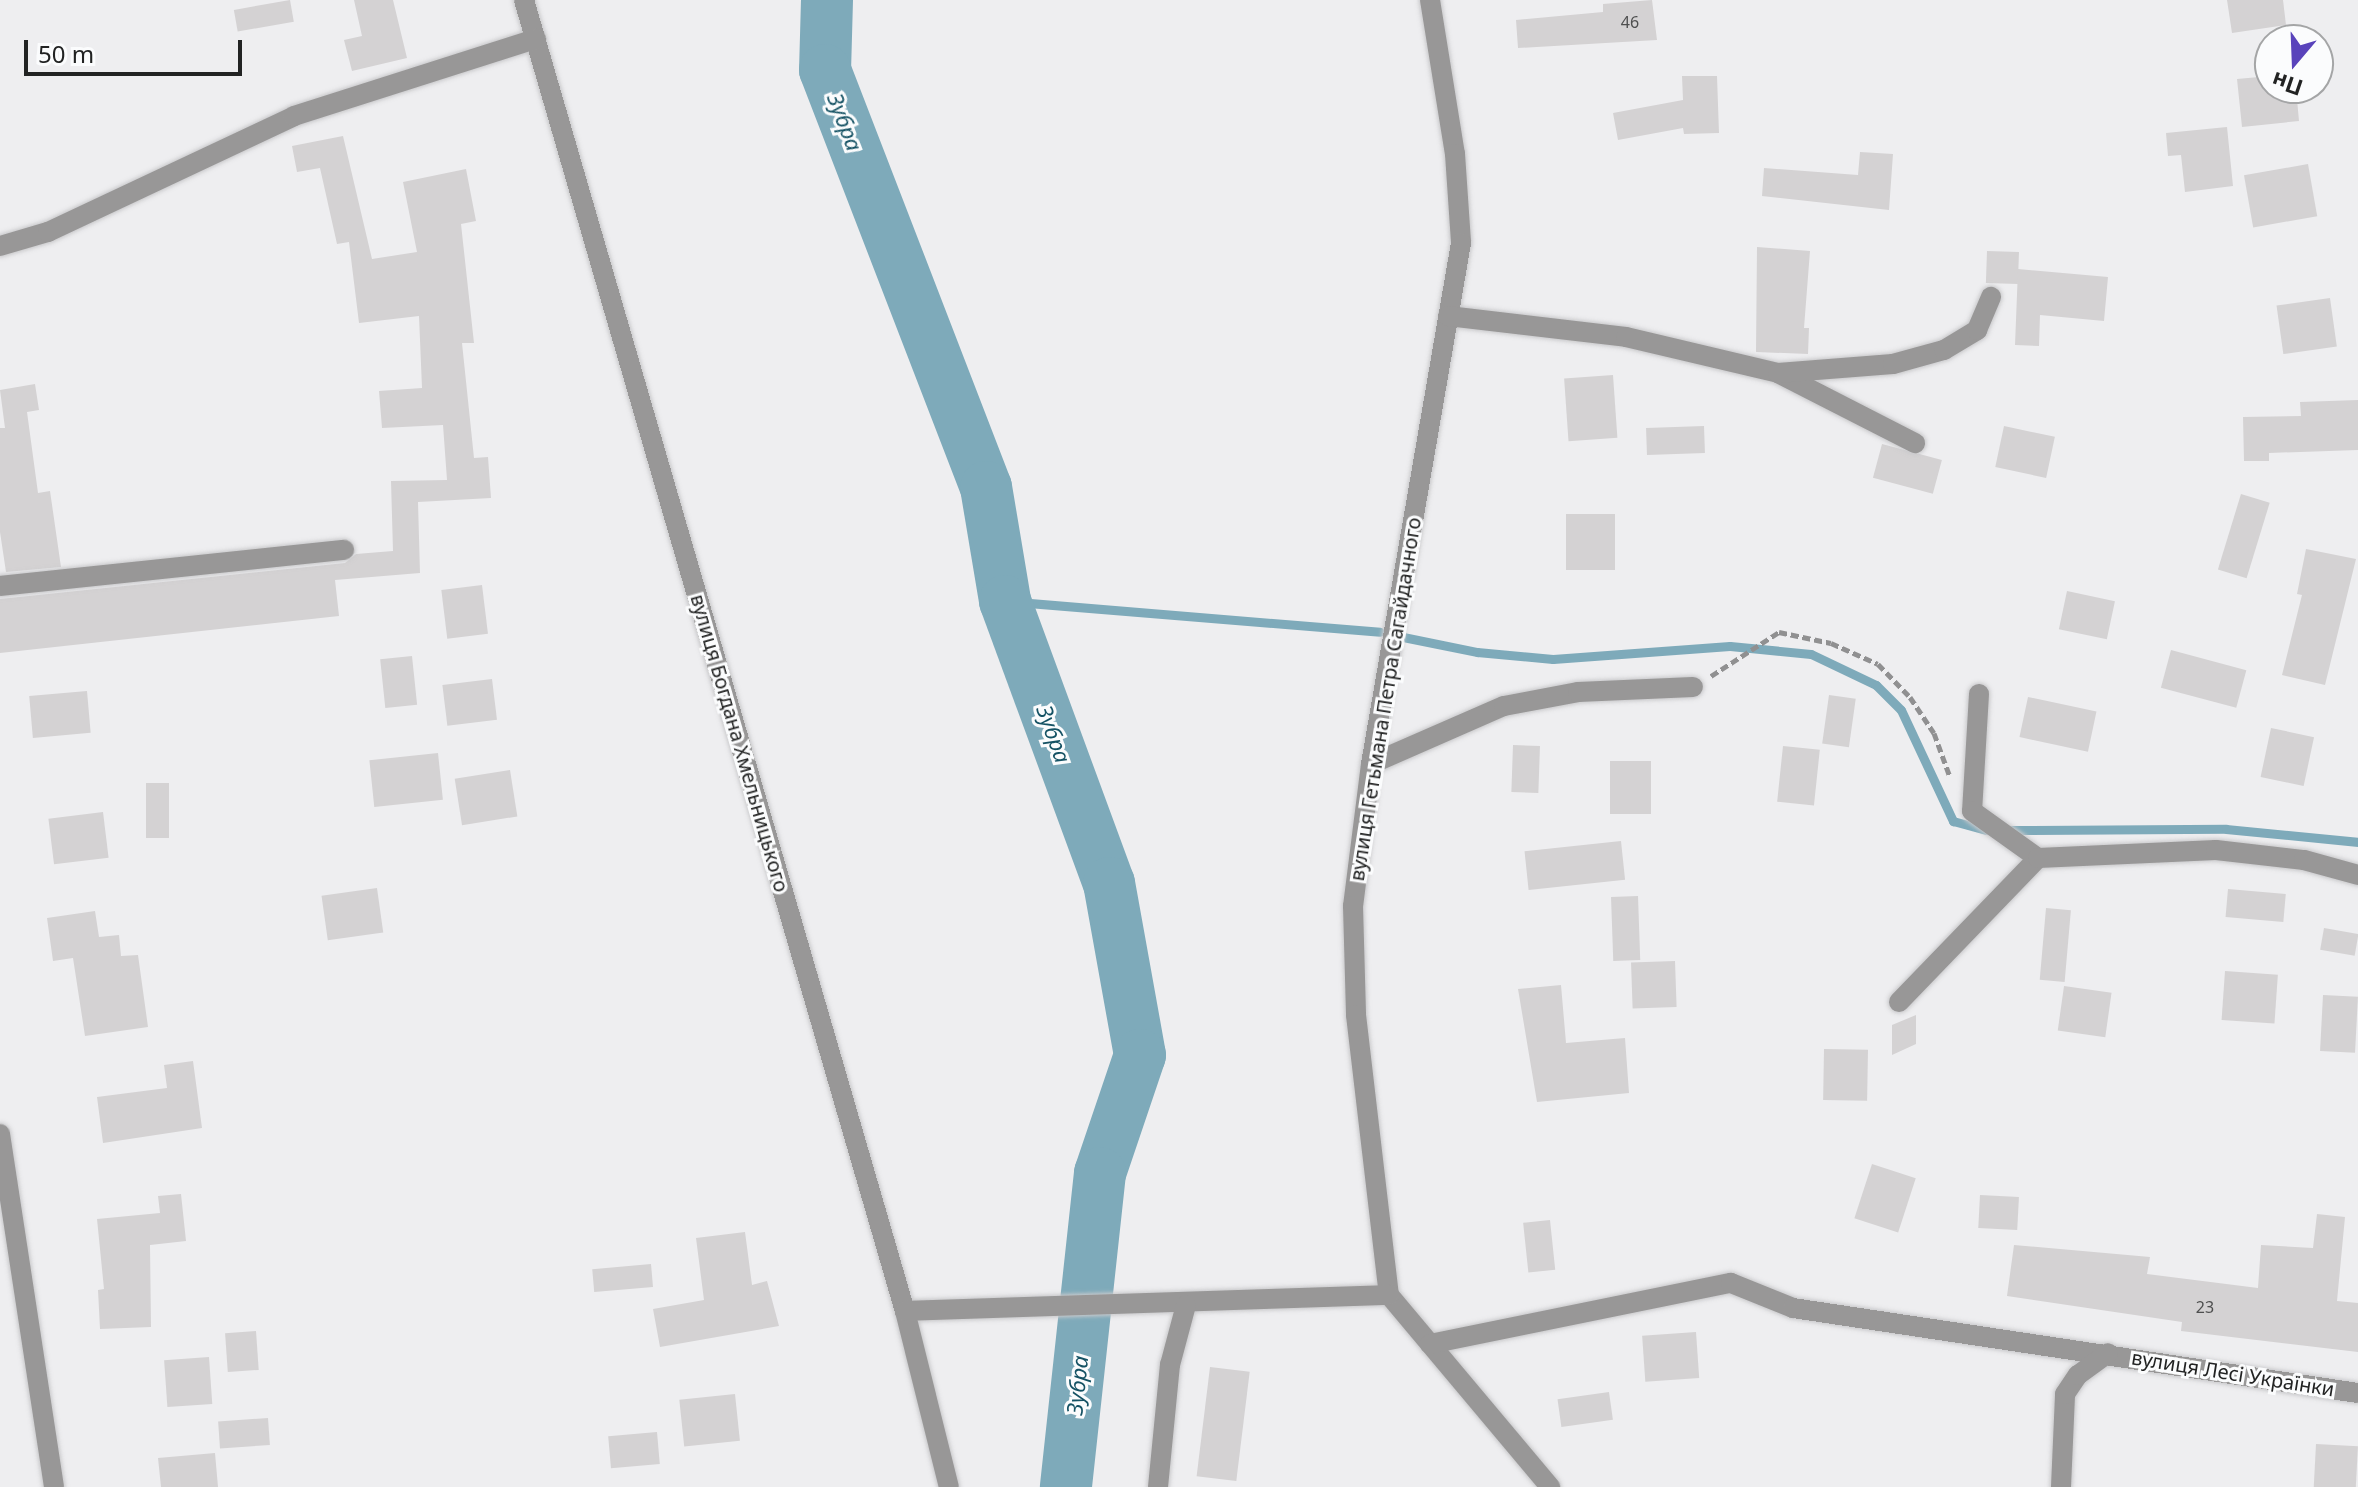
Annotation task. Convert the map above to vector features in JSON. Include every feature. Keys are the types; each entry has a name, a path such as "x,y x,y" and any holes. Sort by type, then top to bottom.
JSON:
{"street":[{"name":"вулиця Богдана Хмельницького","path":"524,0 905,1311 949,1487"},
{"name":"вулиця Гетьмана Петра Сагайдачного","path":"1389,1295 1356,1015 1353,906 1371,764 1461,243 1455,154 1430,0"},
{"path":"0,246 48,232 294,116 536,39"},
{"path":"1778,373 1893,364 1944,350 1977,330 1991,297"},
{"path":"1448,316 1626,337 1778,373 1915,443"},
{"path":"0,586 344,550"},
{"path":"1371,764 1504,706 1578,692 1693,687"},
{"path":"1979,694 1972,811 2038,858 2216,850 2304,860 2358,875"},
{"path":"1899,1002 2038,858"},
{"path":"0,1134 54,1487"},
{"name":"вулиця Лесі Українки","path":"1430,1344 1731,1283 1793,1308 2358,1393"},
{"path":"905,1311 1118,1302 1186,1305 1389,1295 1550,1487"},
{"path":"1158,1487 1170,1365 1186,1305"},
{"path":"2061,1487 2065,1394 2078,1375 2108,1353"}],"path":[{"path":"1693,687 1779,632 1831,643 1878,664 1934,733 1947,771 1972,811"}],"building":[{"path":"290,0 294,22 238,32 234,10"},
{"path":"354,0 393,0 407,58 352,71 344,40 362,36"},
{"path":"1652,0 1657,40 1518,48 1516,20 1603,12 1603,4"},
{"path":"2227,0 2283,0 2286,24 2254,24 2254,30 2232,33"},
{"path":"1682,76 1717,76 1719,133 1684,134 1683,128 1618,140 1613,113 1683,100"},
{"path":"2254,77 2254,104 2297,104 2299,121 2242,127 2237,79"},
{"path":"2227,127 2233,186 2185,192 2181,155 2168,156 2166,133"},
{"path":"343,136 372,259 417,252 403,182 466,169 476,221 461,224 474,343 462,343 474,458 488,457 491,498 418,502 420,573 335,580 339,616 0,653 0,599 345,563 356,554 393,551 391,481 447,480 443,425 382,428 379,391 422,388 419,316 359,323 349,242 337,244 320,168 297,172 292,146"},
{"path":"1860,152 1893,154 1889,210 1762,196 1764,168 1858,175"},
{"path":"2308,164 2317,216 2253,227 2244,175"},
{"path":"1757,247 1810,251 1804,328 1809,328 1808,354 1756,352"},
{"path":"1987,251 2019,252 2018,284 1986,283"},
{"path":"2018,269 2108,277 2104,321 2040,315 2039,346 2015,345"},
{"path":"2330,298 2337,347 2283,354 2277,306"},
{"path":"1613,375 1617,438 1569,441 1564,378"},
{"path":"35,384 39,410 27,412 38,493 50,491 61,567 6,572 0,532 0,428 5,428 0,390"},
{"path":"2358,400 2358,450 2269,453 2269,461 2244,461 2243,417 2301,416 2300,402"},
{"path":"1704,426 1705,453 1647,455 1646,428"},
{"path":"2004,426 2055,437 2046,478 1995,467"},
{"path":"1882,444 1942,460 1933,494 1873,478"},
{"path":"2241,494 2270,503 2247,578 2218,570"},
{"path":"1566,514 1615,514 1615,570 1566,570"},
{"path":"2306,549 2356,559 2325,685 2282,675 2302,595 2297,594"},
{"path":"482,585 488,634 447,639 441,590"},
{"path":"2067,591 2115,601 2107,639 2059,629"},
{"path":"2171,650 2246,670 2236,708 2161,688"},
{"path":"412,656 417,705 385,708 380,659"},
{"path":"492,679 497,720 447,726 442,685"},
{"path":"87,691 91,733 33,738 29,696"},
{"path":"1829,695 1856,699 1849,747 1822,744"},
{"path":"2028,697 2096,712 2088,752 2019,737"},
{"path":"2271,728 2314,737 2304,786 2261,777"},
{"path":"1513,745 1540,746 1538,793 1511,792"},
{"path":"1783,746 1820,750 1814,806 1777,802"},
{"path":"438,753 443,800 374,807 369,760"},
{"path":"1610,761 1651,761 1651,814 1610,814"},
{"path":"510,770 517,816 462,825 455,779"},
{"path":"146,783 169,783 169,838 146,838"},
{"path":"103,812 109,858 54,864 48,819"},
{"path":"1621,841 1625,880 1529,890 1525,851"},
{"path":"377,888 383,933 328,940 322,896"},
{"path":"2228,889 2286,894 2283,922 2226,917"},
{"path":"1638,896 1640,960 1613,961 1611,897"},
{"path":"2046,908 2071,910 2065,982 2040,980"},
{"path":"95,911 99,937 119,935 121,956 138,955 148,1027 85,1036 73,958 53,961 47,918"},
{"path":"2324,928 2358,934 2355,956 2320,950"},
{"path":"1675,961 1677,1007 1633,1009 1631,963"},
{"path":"2225,971 2278,975 2274,1024 2222,1020"},
{"path":"1561,985 1566,1043 1625,1038 1629,1093 1537,1102 1518,989"},
{"path":"2064,986 2112,993 2105,1037 2058,1031"},
{"path":"2323,995 2358,997 2355,1053 2320,1051"},
{"path":"1916,1015 1916,1044 1892,1055 1892,1025"},
{"path":"1824,1049 1868,1050 1867,1101 1823,1100"},
{"path":"193,1061 202,1128 103,1143 97,1097 167,1088 164,1065"},
{"path":"1872,1164 1916,1178 1898,1232 1854,1218"},
{"path":"181,1194 186,1241 150,1245 151,1327 100,1329 98,1290 104,1289 97,1219 160,1213 158,1196"},
{"path":"1980,1195 2019,1197 2017,1230 1978,1228"},
{"path":"2317,1214 2345,1217 2337,1301 2358,1303 2358,1352 2181,1331 2182,1322 2007,1296 2014,1245 2150,1257 2147,1274 2258,1288 2261,1245 2313,1248"},
{"path":"1550,1220 1555,1270 1528,1273 1523,1223"},
{"path":"745,1232 752,1285 767,1281 779,1326 660,1347 653,1309 704,1300 696,1238"},
{"path":"651,1264 653,1287 594,1292 592,1269"},
{"path":"256,1331 259,1370 228,1372 225,1333"},
{"path":"1696,1332 1699,1378 1645,1382 1642,1336"},
{"path":"209,1357 212,1404 167,1407 164,1360"},
{"path":"1210,1367 1250,1372 1236,1481 1197,1476"},
{"path":"1609,1392 1613,1420 1561,1427 1558,1399"},
{"path":"735,1394 740,1441 684,1447 679,1400"},
{"path":"268,1418 270,1445 220,1448 218,1421"},
{"path":"657,1432 660,1464 611,1468 608,1436"},
{"path":"2316,1444 2358,1446 2356,1487 2314,1487"},
{"path":"215,1453 218,1487 161,1487 158,1458"}],"waterway":[{"name":"Зубра","path":"827,0 825,70 986,487 1005,601 1109,883 1140,1055 1100,1173 1066,1487"},
{"path":"1005,601 1380,632"},
{"path":"1403,637 1477,652 1553,659 1730,646 1811,654 1876,685 1901,710 1953,821 1986,830"},
{"path":"2011,830 2226,829 2358,842"}]}
